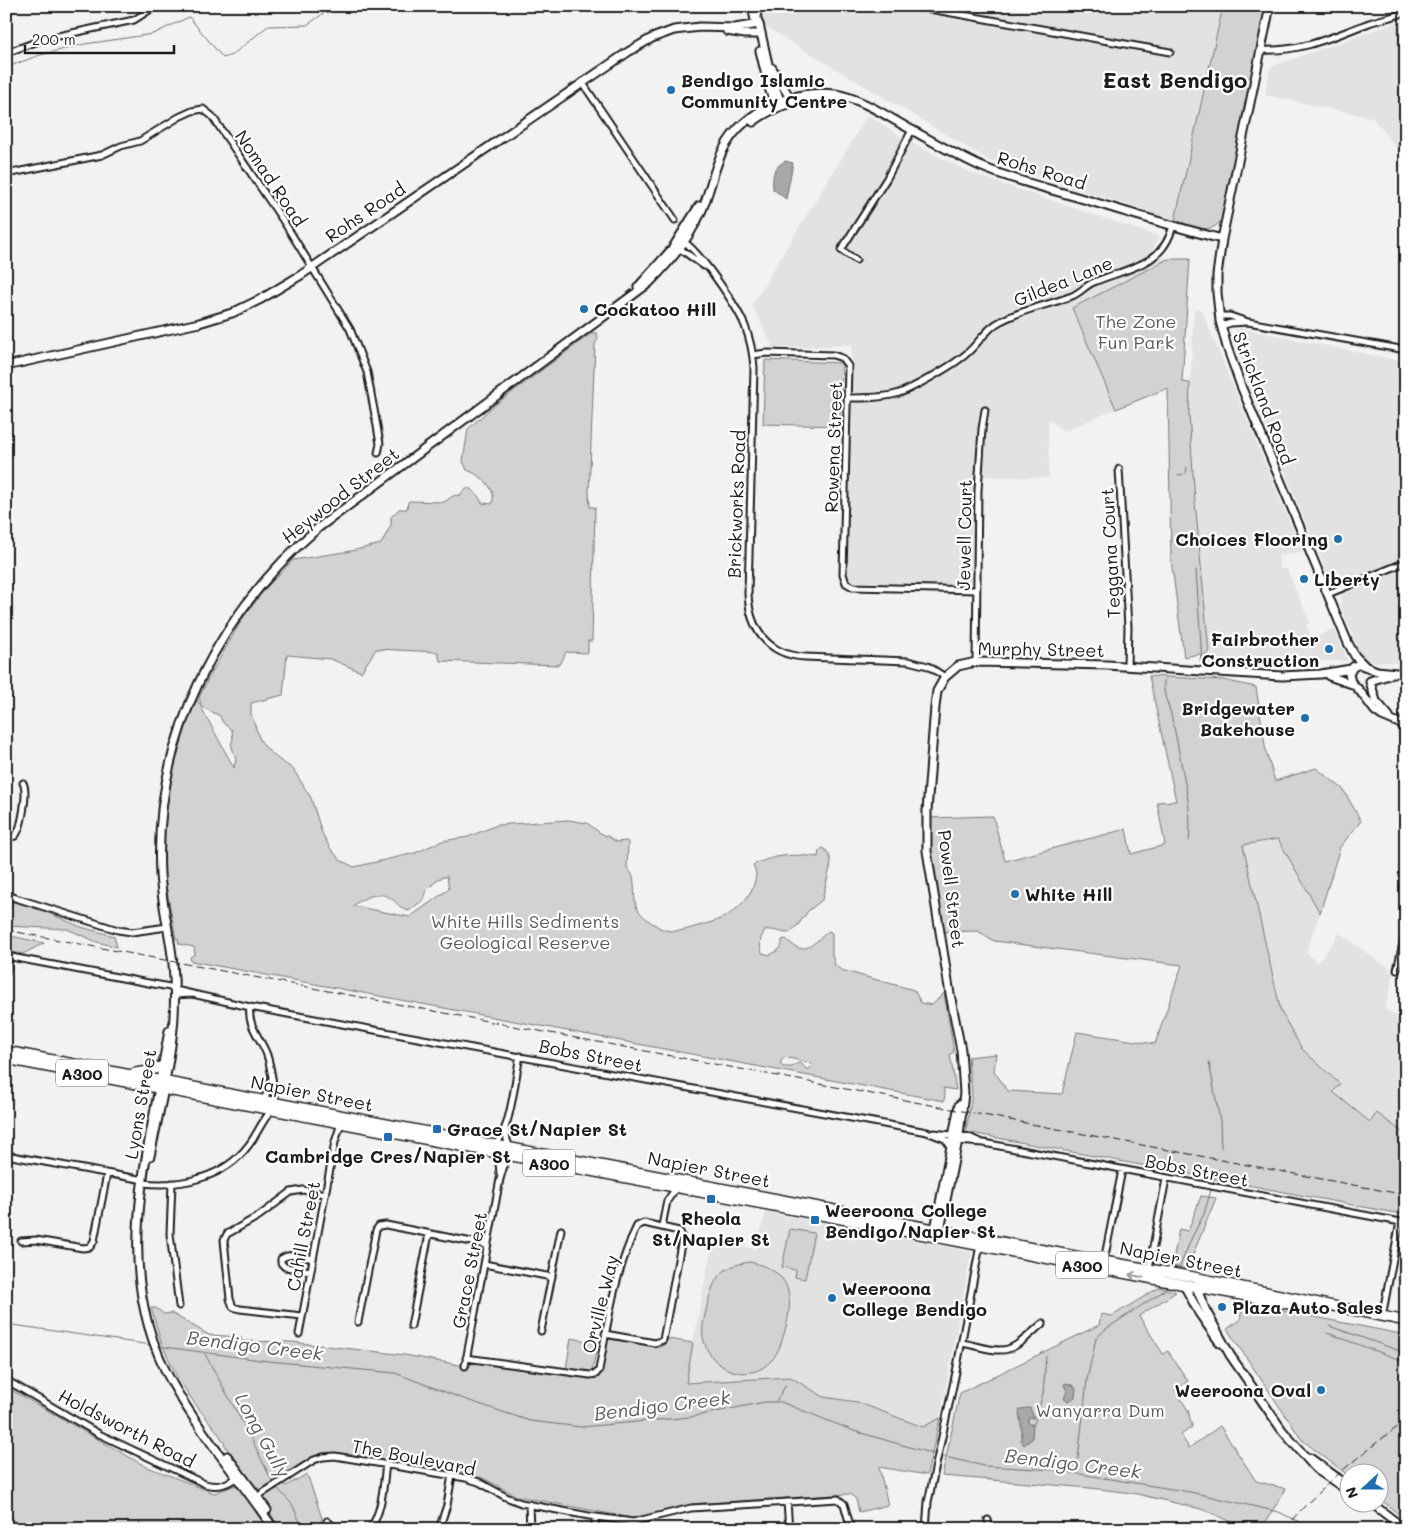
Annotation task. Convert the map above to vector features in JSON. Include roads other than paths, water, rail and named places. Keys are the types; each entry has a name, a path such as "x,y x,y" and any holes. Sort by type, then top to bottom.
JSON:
{"highway":[{"name":"Napier Street","path":"6,1051 125,1074 162,1085"},
{"name":"Napier Street","path":"6,1059 274,1106 331,1121 475,1149 496,1149"},
{"path":"125,1074 149,1071 163,1066"},
{"path":"289,1105 337,1118 341,1123"},
{"name":"Napier Street","path":"274,1106 289,1105 459,1138 496,1149 1065,1258 1196,1288 1381,1319 1406,1321"},
{"path":"433,1133 434,1137 475,1149"},
{"path":"459,1138 508,1151"},
{"name":"Napier Street","path":"508,1151 662,1184 675,1183 709,1193 937,1233 980,1245 1149,1268 1406,1326"},
{"path":"1149,1268 1190,1281 1196,1288"}],"main road":[{"name":"Strickland Road","path":"1270,6 1222,239 1217,274 1219,316 1232,364 1348,643 1355,656 1366,666"},
{"name":"Rohs Road","path":"6,366 199,323 232,313 261,299 312,266 636,47 660,34 692,27 732,29 757,25"},
{"path":"757,25 765,72 778,105"},
{"name":"Rohs Road","path":"715,27 740,34 759,34"},
{"path":"759,34 778,105"},
{"path":"766,55 790,98"},
{"name":"Rohs Road","path":"778,105 790,98 814,94 843,96 864,104 992,171 1222,239"},
{"name":"Rohs Road","path":"778,105 823,99 864,104"},
{"name":"Heywood Street","path":"175,991 172,955 161,881 160,843 163,805 170,765 183,721 200,679 238,614 284,560 329,518 616,307 679,244 726,144 739,128 755,114 778,105"},
{"name":"Strickland Road","path":"1348,643 1351,669"},
{"name":"Murphy Street","path":"945,678 958,666 976,662 1127,666 1262,676 1321,674 1351,669"},
{"path":"1397,674 1357,665 1351,669 1349,677 1353,685 1375,711 1406,726"},
{"path":"1366,666 1371,673 1370,681 1376,701 1395,721"},
{"name":"Murphy Street","path":"1321,674 1339,678 1353,685"},
{"path":"1353,685 1363,687 1380,676 1406,674"},
{"name":"Powell Street","path":"937,1233 964,1098 961,1050 927,851 927,811 935,707 939,686 945,678"},
{"name":"Lyons Street","path":"162,1085 163,1066 175,991"},
{"name":"Lyons Street","path":"143,1182 154,1143 162,1085 174,1028 175,991"},
{"name":"Holdsworth Road","path":"143,1182 138,1220 137,1248 139,1280 147,1323 163,1364 176,1389 276,1529"},
{"path":"1184,1285 1214,1336 1230,1355 1276,1422 1316,1469 1340,1485"},
{"path":"1196,1288 1230,1355"},
{"path":"1298,1449 1340,1480"},
{"path":"1382,1512 1405,1529"}],"street":[{"path":"6,53 44,39 134,20 148,8 156,6"},
{"path":"751,6 757,25"},
{"path":"756,6 757,25"},
{"path":"913,6 1170,52"},
{"path":"1261,50 1304,47 1406,12"},
{"path":"582,82 675,220"},
{"name":"Nomad Road","path":"6,174 102,155 121,146 140,141 180,117 192,111 203,109 212,116 312,266"},
{"path":"856,260 841,250 886,178 912,130"},
{"name":"Gildea Lane","path":"847,398 889,396 906,391 965,355 1000,321 1075,295 1092,283 1149,260 1165,246 1172,225"},
{"path":"679,244 702,259 744,323 753,355"},
{"name":"Heywood Street","path":"312,266 350,329 362,356 378,426 380,444 378,453"},
{"path":"1219,316 1230,316 1248,322 1406,350"},
{"path":"1221,326 1248,322"},
{"name":"Rowena Street","path":"753,355 827,354 838,356 848,366 843,574 846,583 853,587 977,590"},
{"name":"Brickworks Road","path":"753,355 748,604 759,633 772,646 788,655 796,657 917,662 933,669 945,678"},
{"name":"Jewell Court","path":"976,662 978,490 985,410"},
{"name":"Teggana Court","path":"1119,469 1128,627 1127,666"},
{"path":"1328,594 1406,562"},
{"path":"6,838 15,836 19,829 25,796 23,783"},
{"path":"6,895 118,930 132,932 167,927"},
{"path":"1397,970 1406,930"},
{"path":"6,973 8,957"},
{"name":"Bobs Street","path":"8,957 156,985 175,991 250,1007 926,1132 955,1140"},
{"path":"6,1155 143,1182 172,1183 204,1177 225,1168 246,1150 274,1106 271,1074 265,1049 251,1024 250,1007"},
{"name":"Grace Street","path":"500,1180 496,1149 506,1124 520,1056"},
{"path":"258,1132 262,1119 262,1104 268,1090 271,1074"},
{"name":"Cahill Street","path":"331,1121 335,1133 335,1142"},
{"name":"Cahill Street","path":"299,1334 335,1142 341,1123"},
{"name":"Grace Street","path":"465,1366 500,1180 508,1151 506,1124"},
{"name":"Bobs Street","path":"926,1132 945,1139 984,1143 1403,1223"},
{"path":"1104,1261 1122,1170"},
{"path":"21,1242 36,1240 83,1248 90,1247 94,1241 107,1174"},
{"path":"1149,1268 1166,1178"},
{"path":"172,1183 170,1234 179,1306"},
{"path":"605,1334 656,1343 663,1340 682,1236 679,1230 662,1226 666,1206 675,1183"},
{"path":"662,1184 666,1194 666,1206"},
{"path":"302,1316 233,1307 230,1299 224,1240 227,1234 260,1216 290,1192 303,1190 325,1194"},
{"name":"Orville Way","path":"466,1358 593,1375 598,1373 616,1282 636,1228 642,1223 662,1226"},
{"path":"1381,1319 1403,1223"},
{"path":"358,1322 377,1228 381,1225 487,1245"},
{"path":"541,1331 561,1230"},
{"path":"411,1326 429,1234"},
{"path":"926,1529 928,1502 962,1343 980,1245"},
{"path":"311,1271 285,1267 282,1265 282,1259 284,1256 289,1255 313,1259"},
{"path":"484,1264 552,1277"},
{"path":"962,1343 1006,1349 1014,1346 1043,1323"},
{"name":"Holdsworth Road","path":"6,1380 99,1434 205,1484 222,1486 239,1476"},
{"name":"The Boulevard","path":"255,1498 314,1460 326,1456 339,1456 452,1475 479,1482 511,1500 595,1517 637,1522 691,1508 834,1499 843,1502 850,1529"},
{"path":"370,1529 379,1508 386,1464"},
{"path":"440,1529 447,1505 452,1475"},
{"path":"787,1502 789,1529"},
{"path":"529,1504 530,1529"},
{"path":"595,1517 595,1529"},
{"path":"988,1520 990,1529"},
{"path":"327,1521 337,1529"}],"waterway":[{"path":"6,112 9,111 10,105 10,66 40,55 85,44 153,34 189,17 223,58 232,55 268,26 307,25 327,11 329,6"},
{"path":"1186,473 1187,467"},
{"path":"1178,475 1183,474"},
{"path":"1196,570 1202,661"},
{"path":"1165,678 1164,693 1175,731 1187,795 1190,822 1189,841"},
{"path":"1209,1062 1220,1121 1221,1148"},
{"path":"1213,1182 1218,1169"},
{"path":"1180,1266 1204,1214 1211,1190"},
{"path":"1078,1459 1087,1380 1096,1338 1106,1329 1165,1290"},
{"name":"Bendigo Creek","path":"6,1324 151,1345"},
{"path":"1329,1326 1406,1353"},
{"path":"1327,1333 1406,1362"},
{"name":"Bendigo Creek","path":"157,1346 268,1361 395,1373 530,1421 581,1427 691,1417 765,1402 781,1402 854,1431 937,1455"},
{"name":"Long Gully","path":"205,1354 251,1438 273,1483"},
{"path":"1034,1424 1043,1394 1046,1356"},
{"path":"776,1401 786,1385"},
{"name":"Bendigo Creek","path":"941,1456 984,1466 1055,1470 1190,1492 1279,1512 1313,1529"},
{"name":"Long Gully","path":"275,1486 292,1504 303,1529"}],"railway":[{"path":"6,930 1406,1195"},
{"path":"1284,1529 1342,1471 1406,1421"}],"place":[{"name":"Bendigo Islamic Community Centre","path":"671,90"},
{"name":"Cockatoo Hill","path":"584,309"},
{"name":"Choices Flooring","path":"1338,539"},
{"name":"Liberty","path":"1304,579"},
{"name":"Fairbrother Construction","path":"1329,649"},
{"name":"Bridgewater Bakehouse","path":"1305,718"},
{"name":"White Hill","path":"1015,894"},
{"name":"Grace St/Napier St","path":"437,1129"},
{"name":"Cambridge Cres/Napier St","path":"388,1137"},
{"name":"Rheola St/Napier St","path":"711,1199"},
{"name":"Weeroona College Bendigo/Napier St","path":"815,1220"},
{"name":"Weeroona College Bendigo","path":"832,1298"},
{"name":"Plaza Auto Sales","path":"1222,1307"},
{"name":"Weeroona Oval","path":"1321,1390"}],"district":[{"name":"East Bendigo","path":"1175,79"}],"park label":[{"name":"The Zone Fun Park","path":"1136,331"},
{"name":"White Hills Sediments Geological Reserve","path":"525,931"},
{"name":"Wanyarra Dum","path":"1100,1410"}]}
